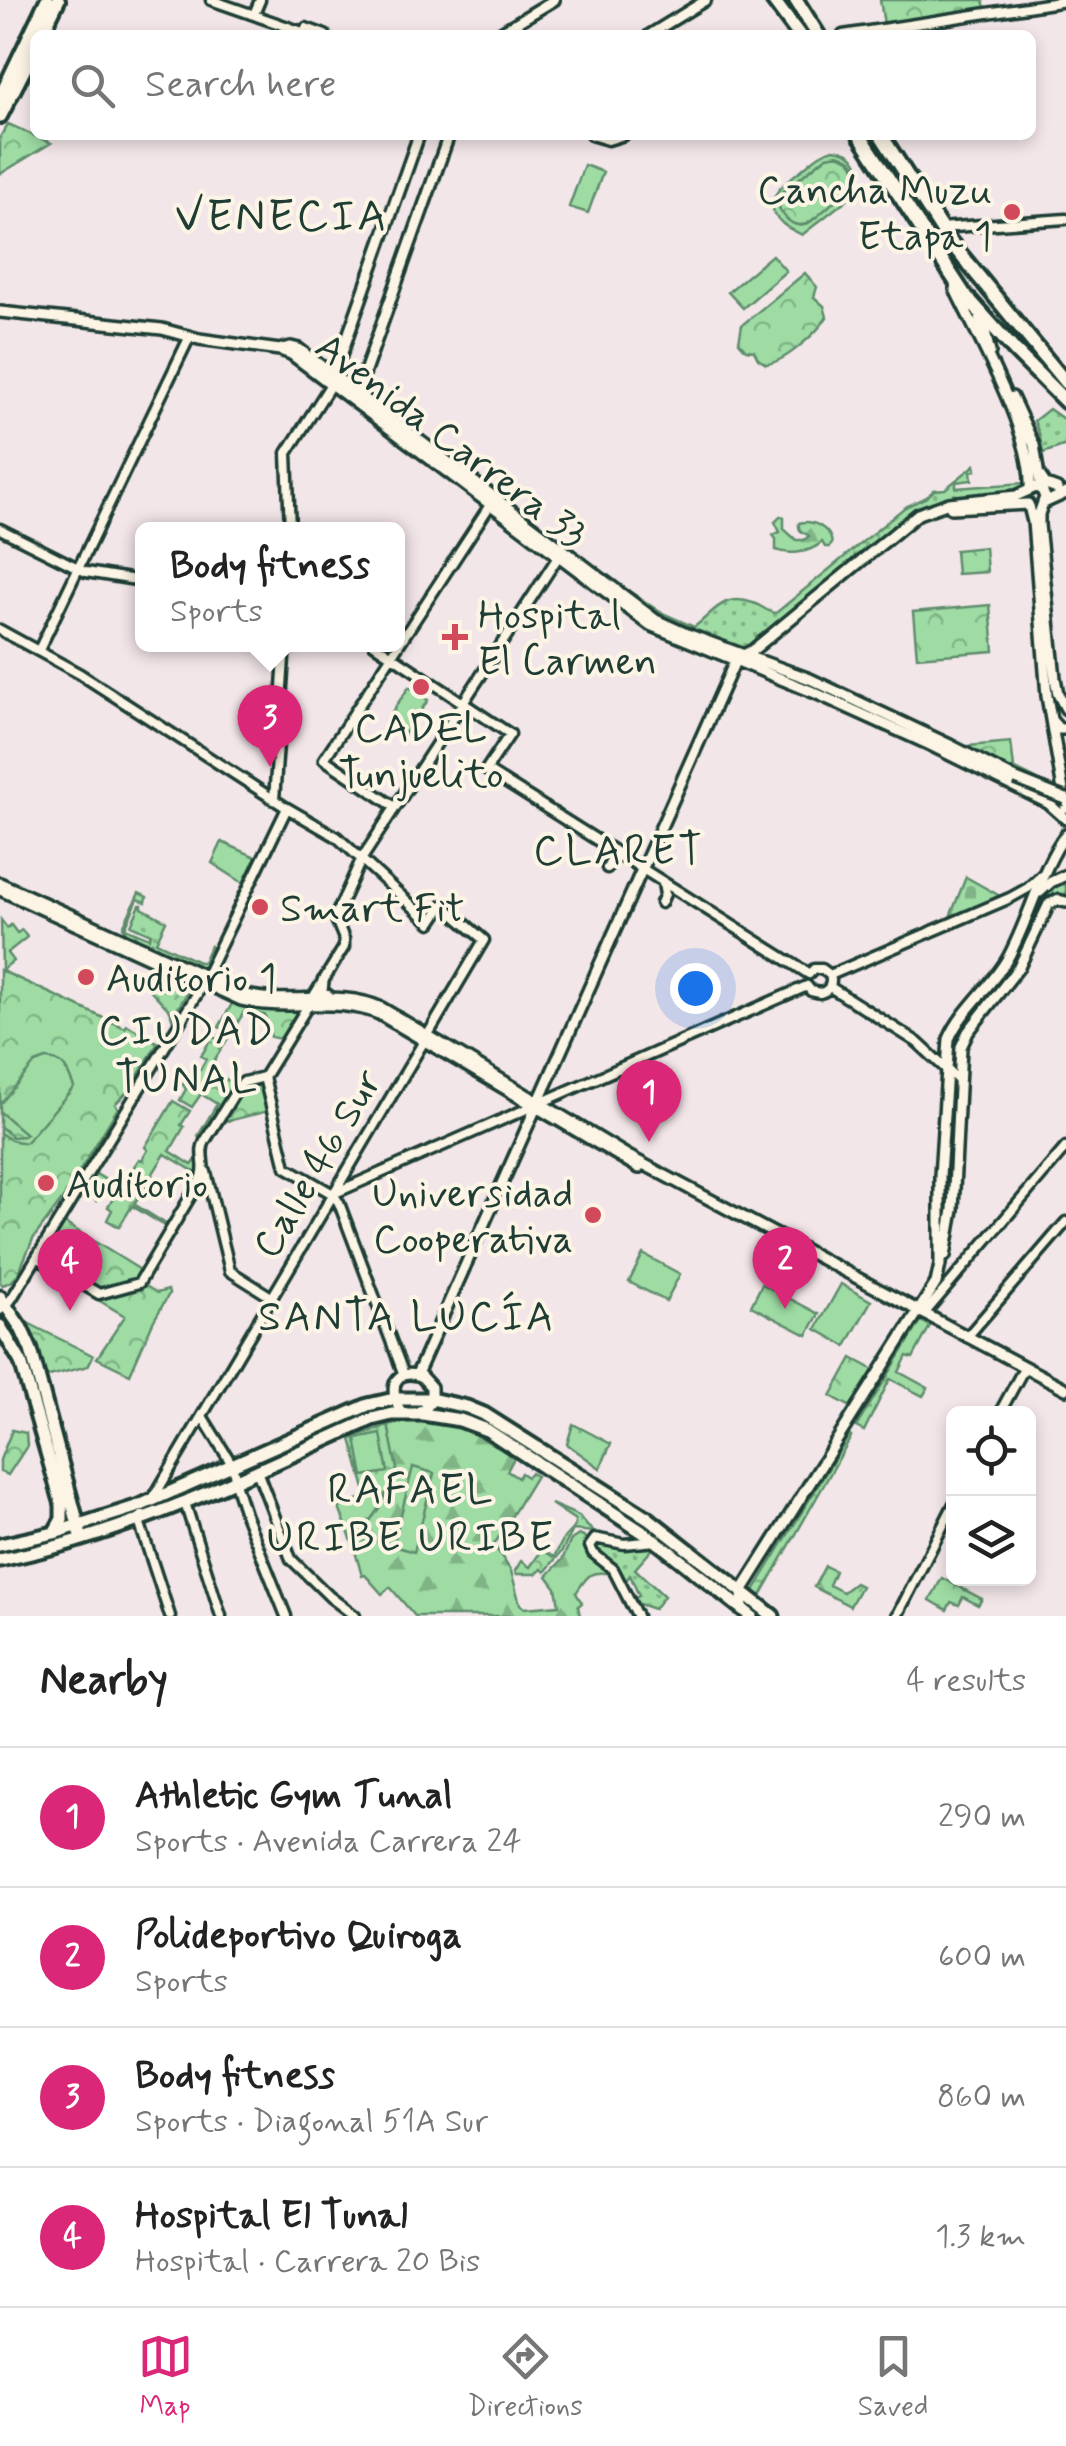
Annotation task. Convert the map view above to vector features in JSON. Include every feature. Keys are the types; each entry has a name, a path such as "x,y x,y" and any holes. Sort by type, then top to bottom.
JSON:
{"highway":[{"path":"773,0 794,30"},
{"path":"797,0 815,30"},
{"path":"47,30 55,19 52,1"},
{"path":"0,84 31,20 52,1"},
{"path":"45,30 52,1"},
{"path":"36,30 52,1"},
{"path":"0,98 30,42"},
{"path":"2,120 30,59"},
{"path":"2,120 30,71"},
{"path":"863,140 968,299 1004,340 1065,393"},
{"path":"884,140 940,228 1065,393"},
{"path":"1053,360 1065,393"}],"main road":[{"path":"504,30 554,0"},
{"path":"522,30 564,0"},
{"path":"332,380 416,140"},
{"path":"345,395 357,394 446,140"},
{"path":"743,658 766,646 921,518 947,508 1035,508 1038,494 1019,429 940,259"},
{"path":"963,306 985,328 989,348 1030,434 1037,465 1039,526 1055,678 1066,709"},
{"name":"Avenida Carrera 33","path":"0,312 162,329 280,350 298,349 345,395 656,620 930,745 1048,803 1066,819"},
{"name":"Avenida Carrera 33","path":"332,380 357,394 558,557 650,625 697,646 770,664 810,679 1016,780 1066,798"},
{"path":"1037,465 1044,482 1063,490"},
{"path":"0,1560 185,1504 382,1416 396,1400 426,1383 538,1104 743,658 918,514 944,504 1063,490"},
{"path":"1038,494 1025,495 1033,522 1046,696 1066,808"},
{"path":"766,646 770,664"},
{"path":"1051,719 1059,730 1066,732 1057,752"},
{"path":"966,753 1041,787 1052,786 1060,774"},
{"path":"744,1602 942,1281 952,1216 952,1074 948,1044 955,1027 1003,966 1066,834"},
{"path":"1036,897 1044,887 1066,874"},
{"path":"0,886 230,996 258,1004 330,997 374,1004 521,1099 538,1104"},
{"path":"921,1314 940,1265 940,1176 952,1074 964,1040 1019,967 1052,901 1066,902"},
{"path":"323,981 322,991 330,997"},
{"path":"311,1001 367,1010 426,1037 628,1162 1066,1391"},
{"path":"519,1112 521,1099"},
{"path":"2,1304 21,1328 36,1364 82,1520 76,1539 46,1549"},
{"path":"921,1314 1066,1391"},
{"path":"0,1326 22,1362 62,1505 62,1519 54,1533"},
{"path":"396,1400 396,1382 404,1375 426,1383 448,1402 484,1414 637,1510 744,1602"},
{"path":"0,1546 151,1502 379,1402 396,1400 481,1427 744,1602 773,1616"}],"street":[{"path":"211,0 253,8 300,30"},
{"path":"226,0 312,30"},
{"path":"656,30 706,0"},
{"path":"986,0 988,12"},
{"path":"875,30 1066,1"},
{"path":"940,228 1066,219"},
{"path":"39,650 190,336"},
{"path":"290,522 287,453 332,380"},
{"path":"405,635 490,500"},
{"path":"0,529 78,569 135,580"},
{"path":"271,1297 231,1272 202,1147 238,1086 264,1077 311,1001 345,942 335,916 360,860 558,557"},
{"path":"0,630 80,674 337,838 360,860"},
{"path":"274,800 284,652"},
{"path":"386,652 510,734 486,770 808,974"},
{"path":"395,652 324,759 396,806"},
{"path":"2,1304 18,1289 204,981 287,808"},
{"path":"606,868 620,856"},
{"name":"Calle 46 Sur","path":"139,1521 484,940 443,906 430,923 360,860"},
{"path":"830,975 1021,893 1048,867"},
{"path":"661,903 665,894 662,882"},
{"path":"808,974 819,968 830,975"},
{"path":"807,986 808,974"},
{"path":"807,986 817,994 826,992 830,975"},
{"path":"333,1194 807,986"},
{"path":"830,988 917,1042 952,1074"},
{"path":"264,1077 286,1167 333,1194 339,1203 404,1375"},
{"path":"921,1314 1066,1147"},
{"path":"38,1257 96,1293 136,1285 197,1188 204,1167"},
{"path":"197,1188 202,1184 209,1186"},
{"path":"968,1336 1066,1222"},
{"path":"18,1289 21,1328"},
{"path":"1003,1406 1023,1370"},
{"path":"202,1416 233,1466 245,1514 286,1616"},
{"path":"257,1471 290,1559 354,1616"},
{"path":"185,1504 222,1616"},
{"path":"896,1616 946,1519"},
{"path":"139,1521 170,1616"},
{"path":"638,1616 613,1569 592,1550 591,1543 599,1538 624,1544 656,1540"}],"green space":[{"path":"880,0 983,0 985,8 884,24"},
{"path":"8,124 30,134 30,140 51,143 0,174 0,137"},
{"path":"829,150 842,150 856,161 859,190 802,235 775,215 773,201 787,182","holes":["838,154 850,159 857,172 843,194 807,224 796,225 786,218 779,208 782,192 827,156"]},
{"path":"833,154 845,156 854,165 856,173 848,190 807,224 790,222 779,208 782,192"},
{"path":"584,165 603,172 588,213 569,207"},
{"path":"772,255 786,271 743,308 728,292"},
{"path":"805,273 817,287 814,297 824,306 827,317 800,346 766,364 739,342 742,325"},
{"path":"1049,409 1066,421 1066,445 1043,453 1034,421"},
{"path":"975,465 972,480 956,482 956,488 1024,485 998,495 945,499 911,513 743,651 669,624 642,607 628,590 660,612 694,627 719,606 733,600 776,613 905,507 934,490 945,489"},
{"path":"781,516 784,529 796,540 809,536 800,530 799,523 810,522 825,530 832,544 825,547 822,542 794,553 776,550 773,535 780,532 775,522"},
{"path":"985,547 987,572 957,574 955,550"},
{"path":"990,605 994,651 917,657 913,612"},
{"path":"409,687 428,700 404,735 385,722"},
{"path":"1011,742 1014,768 1044,783 1040,785 993,760 957,747"},
{"path":"222,842 256,857 243,883 212,863"},
{"path":"966,877 1000,896 950,917"},
{"path":"1066,877 1066,900 1055,898 1021,960 969,1026 956,1074 948,1068 952,1036 1008,961 1041,894"},
{"path":"139,893 147,897 146,902 138,899 125,928 149,938 151,934 131,925 142,905 166,921 156,942 198,962 203,962 212,948 203,967 198,969 152,942 128,936 123,927"},
{"path":"1,920 7,928 11,925 27,937 7,953 13,961 2,970"},
{"path":"0,970 125,1028 127,1025 158,1043 130,1089 115,1104 118,1108 64,1197 33,1239 17,1276 3,1285 0,1283"},
{"path":"171,977 186,984 189,990 172,1018 139,978 163,990"},
{"path":"233,1002 290,1009 296,1016 281,1039 271,1037 265,1015 244,1012 209,1069 234,1084 201,1138 198,1136 217,1104 201,1094 192,1107 180,1100 186,1089 183,1085 193,1066 200,1070 206,1059 201,1056 212,1037 218,1039 224,1029 219,1027"},
{"path":"46,1059 62,1064 74,1087 25,1143 11,1140 0,1133 0,1126 12,1137 26,1134 0,1112 0,1104 35,1063"},
{"path":"260,1083 268,1111 225,1119 243,1088"},
{"path":"173,1101 190,1111 170,1151 192,1165 196,1160 200,1175 165,1154 134,1204 168,1228 132,1206 119,1227 107,1220 114,1197 103,1190 96,1201 86,1190 96,1174 124,1191 131,1180 127,1177 142,1160 148,1150 145,1147"},
{"path":"63,1222 142,1271 135,1281 97,1290 43,1257"},
{"path":"643,1254 680,1274 666,1301 629,1282"},
{"path":"762,1284 819,1314 807,1335 751,1306"},
{"path":"841,1284 871,1301 846,1346 816,1329"},
{"path":"144,1285 157,1293 168,1290 169,1294 130,1374 97,1358 125,1316 98,1300"},
{"path":"921,1321 930,1326 913,1358 907,1356 899,1372 928,1388 923,1396 890,1379 864,1431 856,1427"},
{"path":"26,1322 93,1356 88,1366 43,1375"},
{"path":"852,1358 876,1371 853,1408 831,1396"},
{"path":"423,1419 460,1429 515,1456 507,1471 518,1478 521,1473 536,1476 494,1545 511,1571 520,1604 525,1608 559,1605 556,1588 547,1576 562,1560 571,1540 579,1535 588,1539 592,1555 612,1574 590,1575 583,1582 576,1593 582,1603 578,1606 580,1616 415,1616 390,1587 382,1594 362,1576 353,1544 379,1508 396,1469 388,1425 397,1420"},
{"path":"573,1424 611,1444 600,1468 567,1444"},
{"path":"388,1425 397,1469 379,1508 353,1544 339,1508 367,1496 351,1439"},
{"path":"12,1430 26,1433 27,1446 8,1475 0,1472 0,1460"},
{"path":"381,1434 388,1472 363,1476 356,1439"},
{"path":"851,1437 759,1599 754,1590"},
{"path":"413,1467 434,1473 414,1552 393,1546"},
{"path":"551,1504 579,1516 594,1532 573,1530 545,1572 542,1569 536,1574 516,1574 521,1561 530,1567 542,1550 554,1557 575,1526 575,1520"},
{"path":"597,1542 624,1548 656,1545 635,1569 664,1596 654,1609 636,1603 633,1599 639,1596 630,1575 625,1582 617,1567 594,1548"},
{"path":"825,1566 835,1571 829,1585 843,1592 855,1583 861,1586 850,1606 814,1587"},
{"path":"942,1578 946,1586 957,1586 982,1599 978,1605 963,1597 959,1605 951,1602 947,1610 930,1600"}],"water":[{"path":"1054,884 1014,964 961,1035 955,1048 954,1071 951,1069 955,1037 1012,963"}],"place":[{"name":"Cancha Muzu Etapa 1","path":"1012,212"},
{"name":"Hospital El Carmen","path":"455,637"},
{"name":"CADEL Tunjuelito","path":"421,687"},
{"name":"Body fitness","path":"270,767"},
{"name":"Smart Fit","path":"260,907"},
{"name":"Auditorio 1","path":"86,977"},
{"name":"Athletic Gym Tunal","path":"649,1142"},
{"name":"Auditorio","path":"46,1183"},
{"name":"Universidad Cooperativa","path":"593,1215"},
{"name":"Polideportivo Quiroga","path":"785,1309"},
{"name":"Hospital El Tunal","path":"70,1311"}],"district":[{"name":"VENECIA","path":"282,214"},
{"name":"CLARET","path":"619,849"},
{"name":"CIUDAD TUNAL","path":"187,1053"},
{"name":"SANTA LUCÍA","path":"407,1315"},
{"name":"RAFAEL URIBE URIBE","path":"411,1512"}]}
